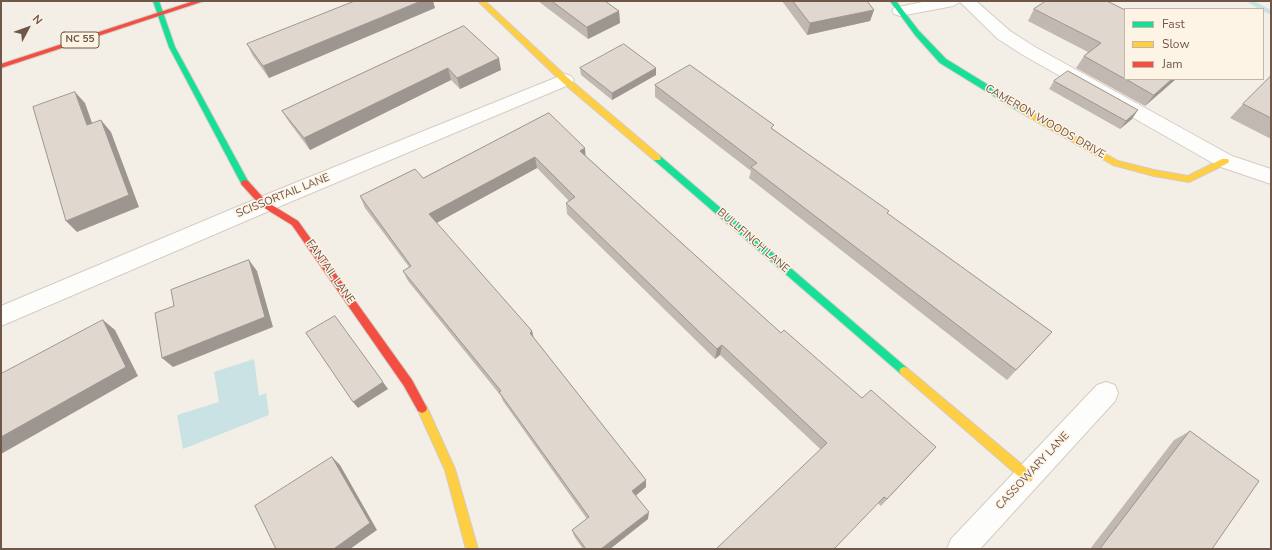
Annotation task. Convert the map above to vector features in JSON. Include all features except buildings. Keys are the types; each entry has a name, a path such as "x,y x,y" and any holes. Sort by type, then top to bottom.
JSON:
{"street":[{"name":"FANTAIL LANE","path":"156,1 172,46 246,185 264,204 295,223 408,382 428,418 450,469 472,549"},
{"name":"NC 55","path":"1,66 201,1"},
{"name":"BULLFINCH LANE","path":"481,1 566,80 1028,477"},
{"path":"897,6 953,1"},
{"path":"967,1 1004,35 1028,51 1225,161 1271,177"},
{"name":"CAMERON WOODS DRIVE","path":"897,6 917,33 943,62 1033,117 1116,163 1189,180 1225,161"},
{"name":"SCISSORTAIL LANE","path":"1,316 264,204 566,80"},
{"name":"CASSOWARY LANE","path":"961,549 1106,393"}],"water":[{"path":"254,359 259,396 266,393 269,415 183,449 177,415 219,402 214,372"}],"waterway":[{"path":"1249,1 1262,8"},
{"path":"1264,9 1271,13"}],"traffic: fast":[{"path":"156,1 172,47 245,183"},
{"path":"893,1 917,33 943,61 1021,109"},
{"path":"657,158 904,371"}],"traffic: slow":[{"path":"481,1 565,80 657,158"},
{"path":"1021,109 1116,163 1154,173 1189,179 1225,161"},
{"path":"904,371 1028,477"},
{"path":"422,408 450,469 472,549"}],"traffic: jam":[{"path":"1,66 201,1"},
{"path":"245,183 264,204 295,223 408,383 422,408"}]}
